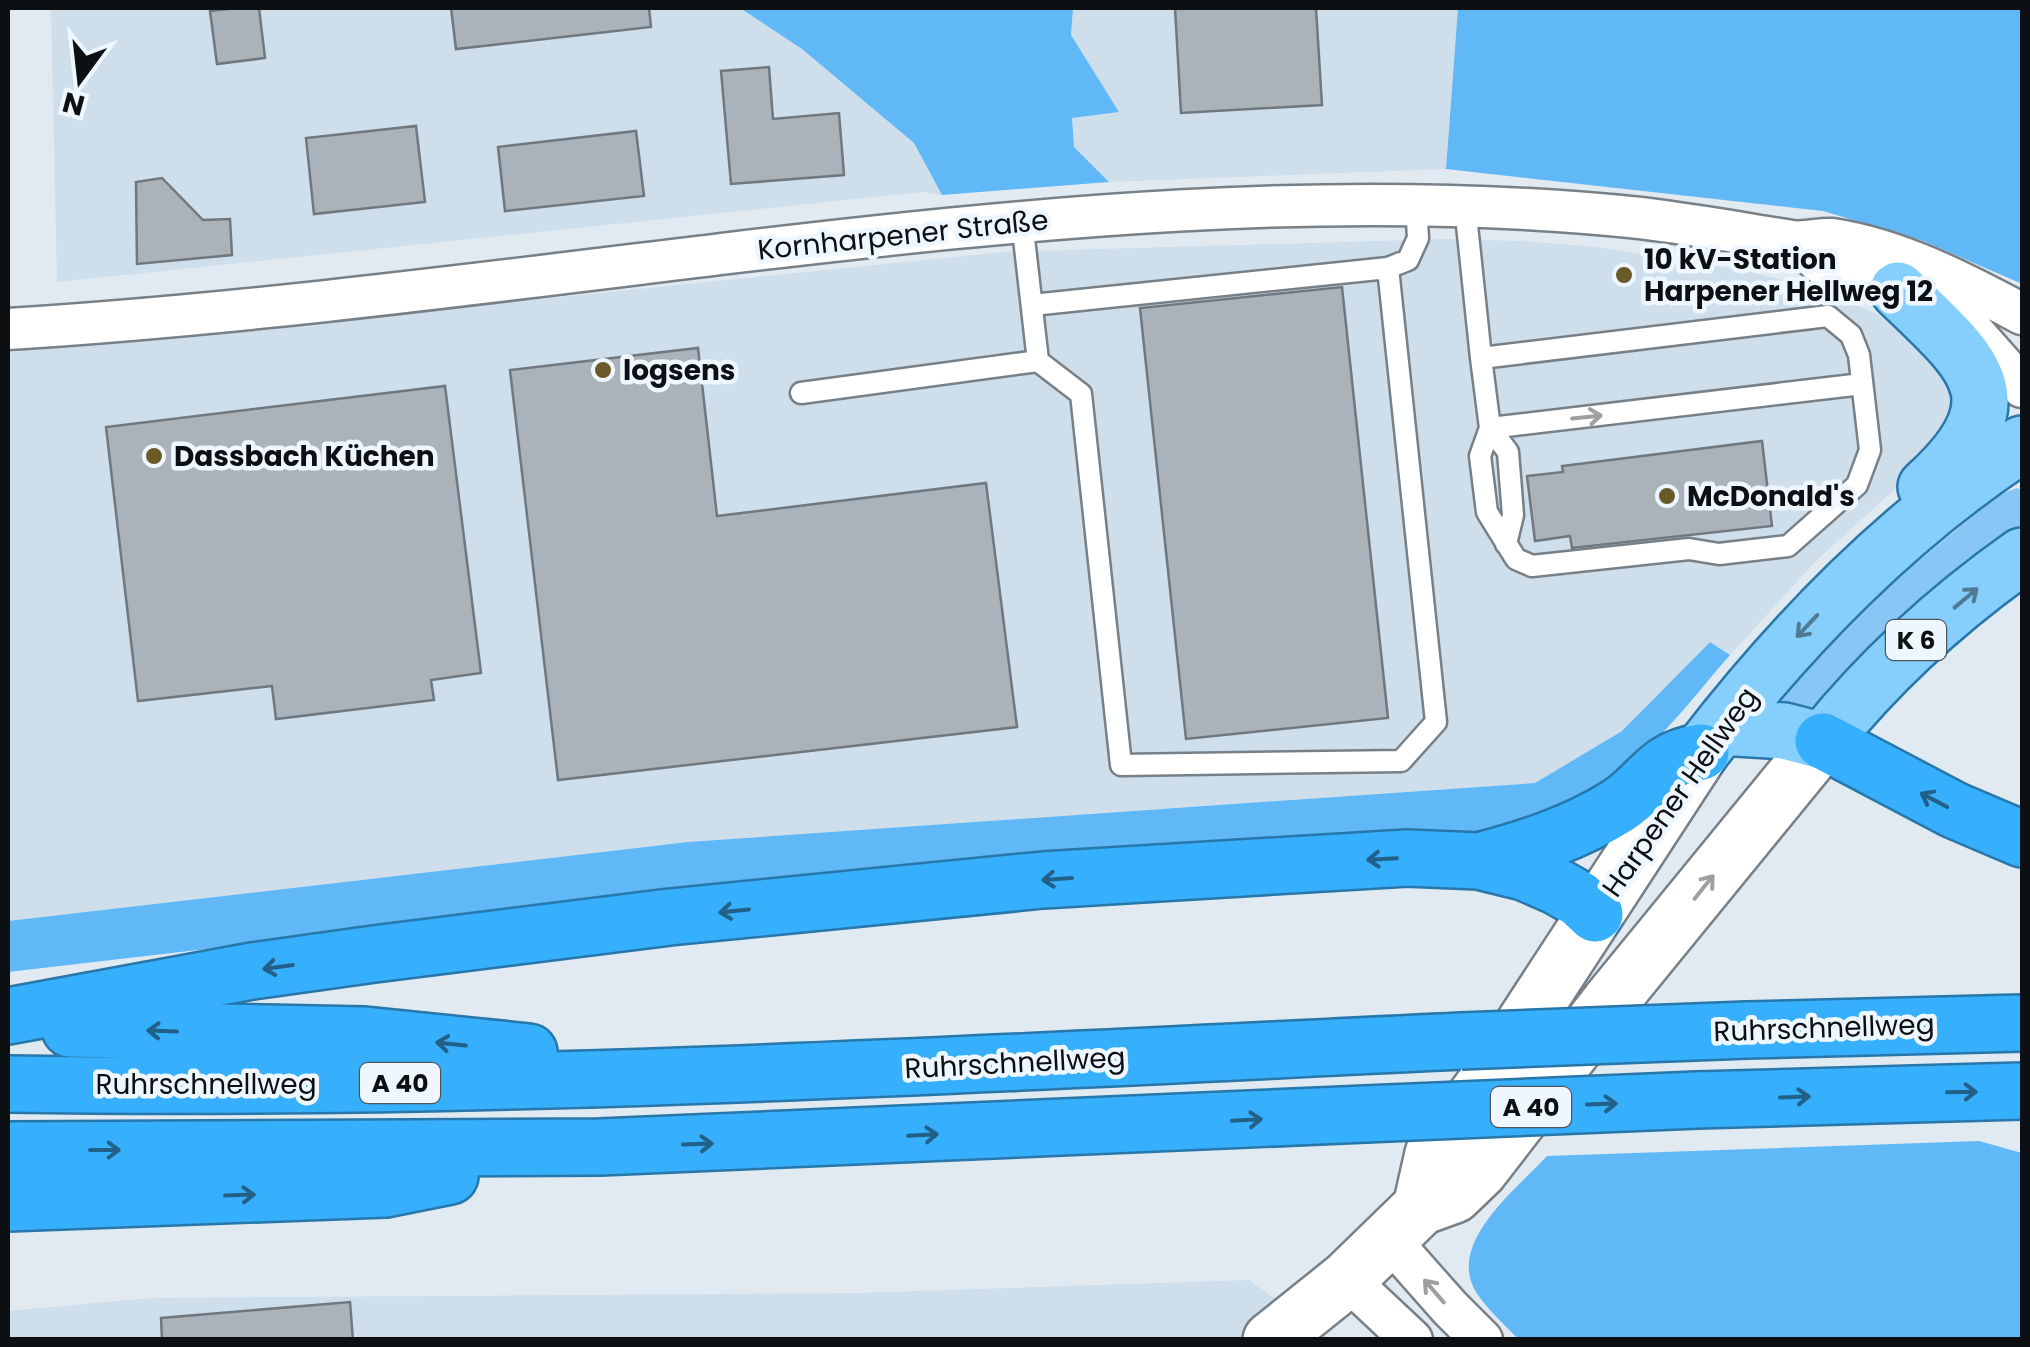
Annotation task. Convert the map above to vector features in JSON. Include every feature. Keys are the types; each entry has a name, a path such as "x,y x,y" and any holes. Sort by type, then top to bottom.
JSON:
{"highway":[{"path":"1479,860 1564,835 1620,804 1675,756 1711,740"},
{"path":"1824,740 1954,810 2022,839"},
{"path":"8,1016 252,971 670,917 1043,880 1408,858 1479,860 1524,872 1556,886 1579,899 1594,914"},
{"name":"Ruhrschnellweg","path":"8,1084 483,1082 792,1073 1747,1030 2022,1024"},
{"path":"8,1028 365,1035 663,1068 792,1073"},
{"name":"A 40","path":"8,1150 600,1147 1698,1100 2022,1091"},
{"path":"8,1203 384,1188 600,1147"}],"main road":[{"path":"1875,556 1880,529 1956,460 1968,443 1979,407 1978,387 1967,360 1938,326 1898,290"},
{"name":"Harpener Hellweg","path":"1405,1223 1433,1154 1484,1086 1711,740 1803,630 1875,556 2022,444"},
{"name":"K 6","path":"1271,1340 1347,1279 1405,1223 1454,1194 1480,1170 1609,1003 1862,692 1906,648 2022,556"},
{"path":"1711,740 1784,730 1824,740"},
{"path":"1594,914 1610,950 1609,1003"}],"street":[{"name":"Kornharpener Straße","path":"8,329 280,307 1022,221 1164,211 1416,206 1571,211 1672,222 1800,243 1827,238 1916,264 2022,314"},
{"name":"Kornharpener Straße","path":"1800,243 1820,263 1925,296 1949,310 2022,387"},
{"path":"1405,1223 1450,1308 1482,1340"},
{"path":"1347,1279 1412,1340"}],"lane":[{"path":"1032,306 1388,268 1408,260 1418,238 1416,206"},
{"path":"1465,206 1481,358 1490,428 1480,456 1487,512 1516,559 1532,566 1689,549 1720,554 1788,546 1856,485 1870,450 1859,356 1851,335 1828,316 1481,358"},
{"path":"1022,221 1038,361"},
{"path":"801,393 1038,361 1082,394 1121,765 1401,761 1436,722 1388,268"},
{"path":"1490,428 1862,384"}],"shaded area":[{"path":"51,8 740,8 802,49 914,143 942,195 923,192 57,282"},
{"path":"740,8 1073,8 1071,35 1119,112 1072,118 1074,147 1109,182 942,195 914,143 802,49"},
{"path":"1073,8 1458,8 1446,169 1109,182 1074,147 1071,118 1118,112 1071,35"},
{"path":"1458,8 2022,8 2022,280 2020,283 1923,241 1823,211 1446,169"},
{"path":"1444,239 1597,247 1747,271 1810,287 1905,325 1930,344 1952,393 1950,414 1917,469 1817,560 1730,655 1710,642 1622,731 1535,783 688,842 8,921 8,353 1003,252"},
{"path":"2022,490 2022,529 1809,719 1780,706 1783,695 1884,589 2000,494"},
{"path":"1710,642 1730,655 1644,751 1611,778 1563,802 1541,824 1518,831 733,888 8,972 8,921 688,842 1535,783 1622,731"},
{"path":"1979,1141 2022,1153 2022,1339 1518,1339 1480,1298 1469,1273 1470,1255 1489,1218 1547,1156"},
{"path":"1249,1280 1330,1339 8,1340 8,1311 151,1298 856,1293"}],"building":[{"path":"259,8 265,58 217,64 210,11"},
{"path":"451,8 649,8 651,27 456,49"},
{"path":"1175,8 1316,8 1322,105 1181,113"},
{"path":"769,67 773,119 839,113 844,175 731,184 721,71"},
{"path":"416,126 425,202 314,214 306,138"},
{"path":"636,131 644,196 505,211 498,147"},
{"path":"162,178 203,220 230,219 232,255 137,264 136,182"},
{"path":"1342,287 1388,718 1186,739 1140,308"},
{"path":"698,348 717,516 986,483 1017,727 558,780 510,370"},
{"path":"445,386 481,673 431,680 434,700 276,719 272,686 138,701 106,427"},
{"name":"McDonald's","path":"1762,441 1772,526 1572,548 1570,536 1535,541 1527,476 1563,472 1562,466"},
{"path":"350,1302 353,1340 162,1340 161,1318"}],"place":[{"name":"10 kV-Station Harpener Hellweg 12","path":"1624,275"},
{"name":"logsens","path":"603,370"},
{"name":"Dassbach Küchen","path":"154,456"},
{"name":"McDonald's","path":"1667,496"}]}
